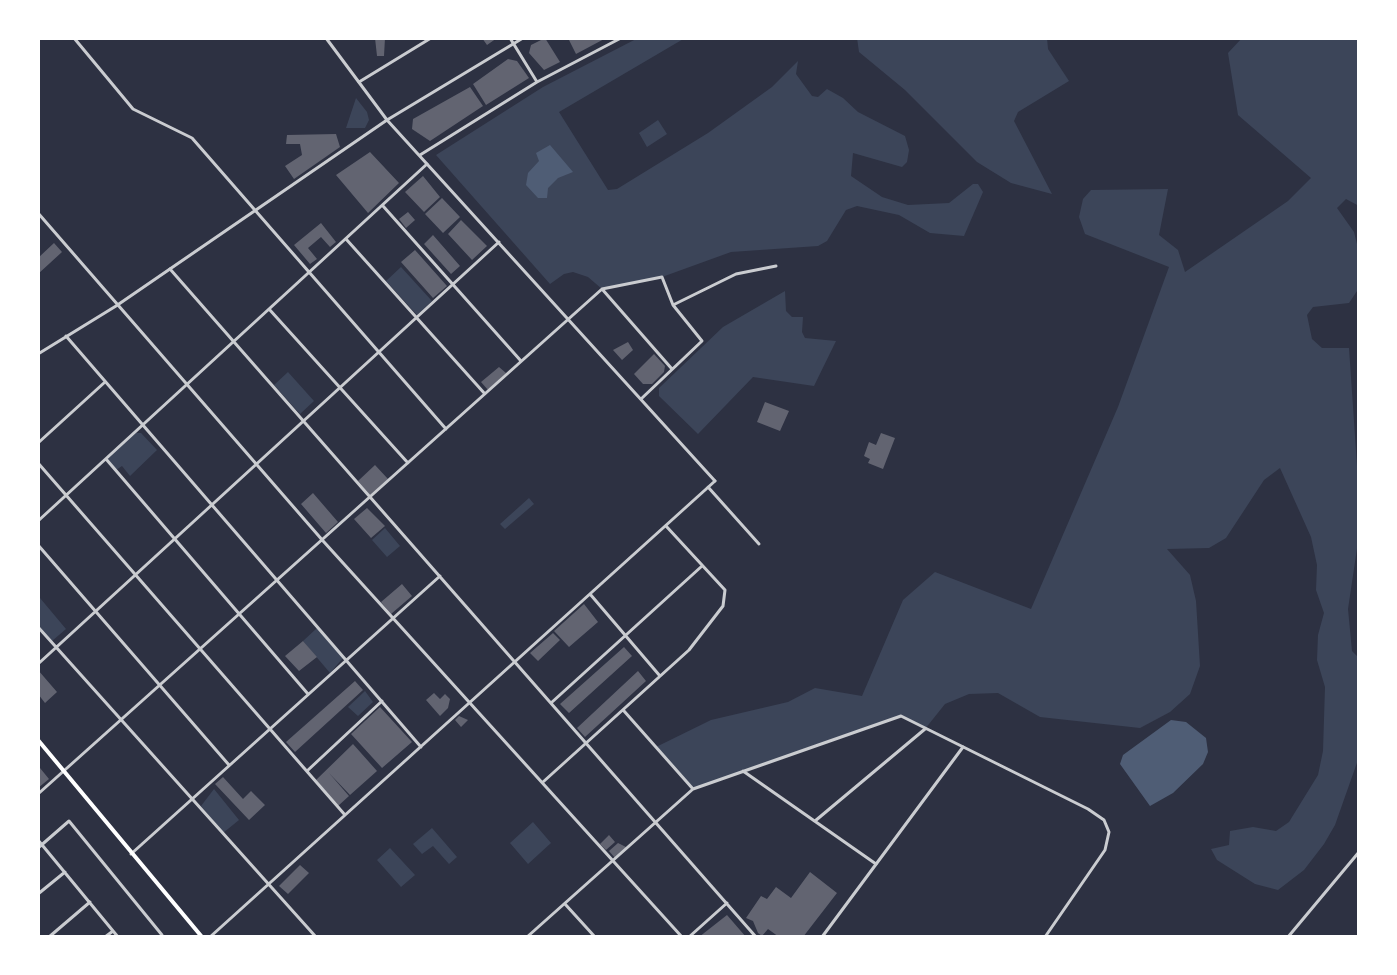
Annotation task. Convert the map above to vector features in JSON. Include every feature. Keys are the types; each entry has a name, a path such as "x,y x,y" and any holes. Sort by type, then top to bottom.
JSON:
{"main road":[{"path":"38,740 202,937"}],"street":[{"path":"74,38 133,109 192,138 446,429"},
{"path":"210,937 715,481 387,120 326,38"},
{"path":"359,82 431,38"},
{"path":"510,38 537,82"},
{"path":"38,354 116,306 387,120 523,38"},
{"path":"420,155 537,82 621,38"},
{"path":"38,521 427,164"},
{"path":"382,205 521,361"},
{"path":"38,213 324,542 682,937"},
{"path":"346,238 485,394"},
{"path":"38,664 499,242"},
{"path":"673,305 736,274 776,266"},
{"path":"170,269 756,937"},
{"path":"38,794 324,542 602,289 662,277 673,305 702,341 641,399"},
{"path":"602,289 672,369"},
{"path":"269,309 408,463"},
{"path":"66,336 421,747"},
{"path":"38,443 105,382"},
{"path":"106,459 308,694"},
{"path":"38,463 345,815"},
{"path":"708,487 759,544"},
{"path":"543,782 689,650 725,600 725,590 666,526"},
{"path":"38,545 229,765"},
{"path":"551,703 703,566"},
{"path":"131,854 440,576"},
{"path":"590,594 660,676"},
{"path":"38,627 316,937"},
{"path":"307,771 382,701"},
{"path":"623,710 693,789"},
{"path":"527,937 693,789 901,716 1088,809 1107,826 1105,850 1045,937"},
{"path":"815,821 925,729"},
{"path":"822,937 963,747"},
{"path":"743,771 876,864"},
{"path":"40,847 69,821 162,935 160,937"},
{"path":"38,840 40,847 65,872 118,937"},
{"path":"1288,937 1359,852"},
{"path":"38,894 65,872"},
{"path":"49,937 90,902"},
{"path":"565,903 595,937"},
{"path":"689,937 727,903"},
{"path":"105,937 113,931"}],"shaded area":[{"path":"638,38 685,38 559,112 608,190 617,189 708,133 772,87 798,61 796,74 812,96 818,97 827,89 858,112 905,136 909,150 907,162 902,167 853,153 851,176 882,197 908,205 949,203 973,184 978,184 983,192 964,236 930,233 899,215 857,206 846,210 827,241 818,246 731,252 662,277 602,289 588,277 573,272 550,284 436,155 543,87"},
{"path":"857,38 1047,38 1048,49 1069,81 1018,112 1014,121 1052,194 1011,183 977,162 905,90 859,52"},
{"path":"1242,38 1359,38 1359,206 1346,199 1337,208 1354,232 1359,252 1359,288 1349,303 1313,307 1307,315 1312,339 1322,348 1349,348 1359,495 1359,535 1348,609 1352,651 1359,658 1359,757 1335,825 1324,844 1304,870 1278,890 1255,884 1217,860 1211,849 1229,845 1230,831 1253,827 1276,831 1289,822 1318,775 1323,751 1325,687 1317,660 1318,635 1324,613 1316,590 1317,565 1311,537 1280,468 1264,480 1226,538 1209,548 1167,549 1190,575 1196,601 1200,666 1190,694 1170,712 1140,728 1040,717 998,693 969,694 945,704 925,729 901,717 693,789 656,747 711,720 788,702 815,688 862,696 903,600 935,572 1031,609 1118,407 1169,267 1085,234 1079,217 1083,199 1091,190 1168,189 1159,235 1178,250 1185,272 1288,201 1311,178 1238,115 1228,53"},
{"path":"356,98 369,120 365,128 346,128"},
{"path":"658,120 667,134 647,147 639,133"},
{"path":"550,145 573,172 558,178 548,188 547,198 538,198 526,185 528,173 539,161 536,153"},
{"path":"401,267 432,301 417,315 386,281"},
{"path":"785,291 786,311 792,317 803,317 802,332 805,338 836,341 814,386 753,377 698,434 659,396 659,388 723,327"},
{"path":"288,372 314,401 300,414 274,385"},
{"path":"136,433 141,433 157,450 130,476 122,466 116,470 107,458"},
{"path":"529,498 534,504 505,529 500,524"},
{"path":"385,528 400,546 387,557 372,540"},
{"path":"40,598 66,629 52,641 38,625"},
{"path":"317,628 343,658 330,673 303,641"},
{"path":"365,691 373,702 358,716 348,707"},
{"path":"1171,720 1186,722 1206,738 1208,752 1203,764 1173,793 1150,806 1120,764 1123,755"},
{"path":"214,789 239,820 223,833 201,806"},
{"path":"533,822 551,843 528,864 510,843"},
{"path":"432,828 457,857 449,864 433,846 422,854 413,844"},
{"path":"390,848 415,875 401,887 377,860"}],"building":[{"path":"375,38 385,38 384,56 377,56"},
{"path":"482,38 497,38 487,45"},
{"path":"545,38 560,62 544,70 529,53 531,45"},
{"path":"568,38 606,38 576,54"},
{"path":"508,59 517,61 529,78 486,105 473,84"},
{"path":"470,87 483,106 430,141 412,129 413,119"},
{"path":"336,134 340,147 294,179 285,166 302,155 300,144 286,144 287,135"},
{"path":"370,152 399,183 368,213 336,175"},
{"path":"423,176 440,197 424,212 405,192"},
{"path":"442,198 460,217 443,233 425,214"},
{"path":"408,212 415,220 406,228 399,219"},
{"path":"461,220 487,246 472,260 448,234"},
{"path":"321,223 336,242 330,247 321,237 308,248 317,259 310,264 294,245"},
{"path":"433,235 460,266 451,274 424,244"},
{"path":"54,243 62,252 38,274 38,258"},
{"path":"415,250 447,286 433,298 401,262"},
{"path":"628,342 633,350 622,360 613,350"},
{"path":"654,354 665,366 664,372 652,384 643,384 634,374"},
{"path":"499,367 506,373 488,390 481,382"},
{"path":"765,402 789,411 780,431 757,422"},
{"path":"881,433 895,438 883,469 868,463 870,459 864,456 869,442 876,445"},
{"path":"375,465 388,479 370,495 358,481"},
{"path":"313,493 338,522 326,533 301,504"},
{"path":"367,508 385,526 371,538 354,519"},
{"path":"402,584 412,596 391,614 381,602"},
{"path":"584,604 598,622 569,647 554,631"},
{"path":"553,633 560,640 538,661 530,653"},
{"path":"303,641 317,657 299,671 285,656"},
{"path":"624,647 632,656 569,713 560,704"},
{"path":"38,670 57,692 45,703 38,694"},
{"path":"638,671 646,681 585,737 577,728"},
{"path":"355,681 363,690 295,752 286,742"},
{"path":"434,693 440,699 445,694 450,699 448,708 440,716 426,700"},
{"path":"380,707 412,742 382,768 351,734"},
{"path":"459,716 468,720 461,727 455,720"},
{"path":"353,744 377,771 350,795 329,773 349,796 338,806 316,780"},
{"path":"40,768 49,779 38,788 38,770"},
{"path":"223,777 243,799 251,791 265,805 249,820 215,784"},
{"path":"609,835 615,842 606,850 600,844"},
{"path":"618,843 628,848 615,858 609,851"},
{"path":"300,865 309,873 288,894 279,886"},
{"path":"810,872 837,893 803,937 779,937 768,929 762,936 758,933 753,921 746,918 761,896 767,899 776,887 791,898"},
{"path":"727,915 746,937 699,937"}]}
